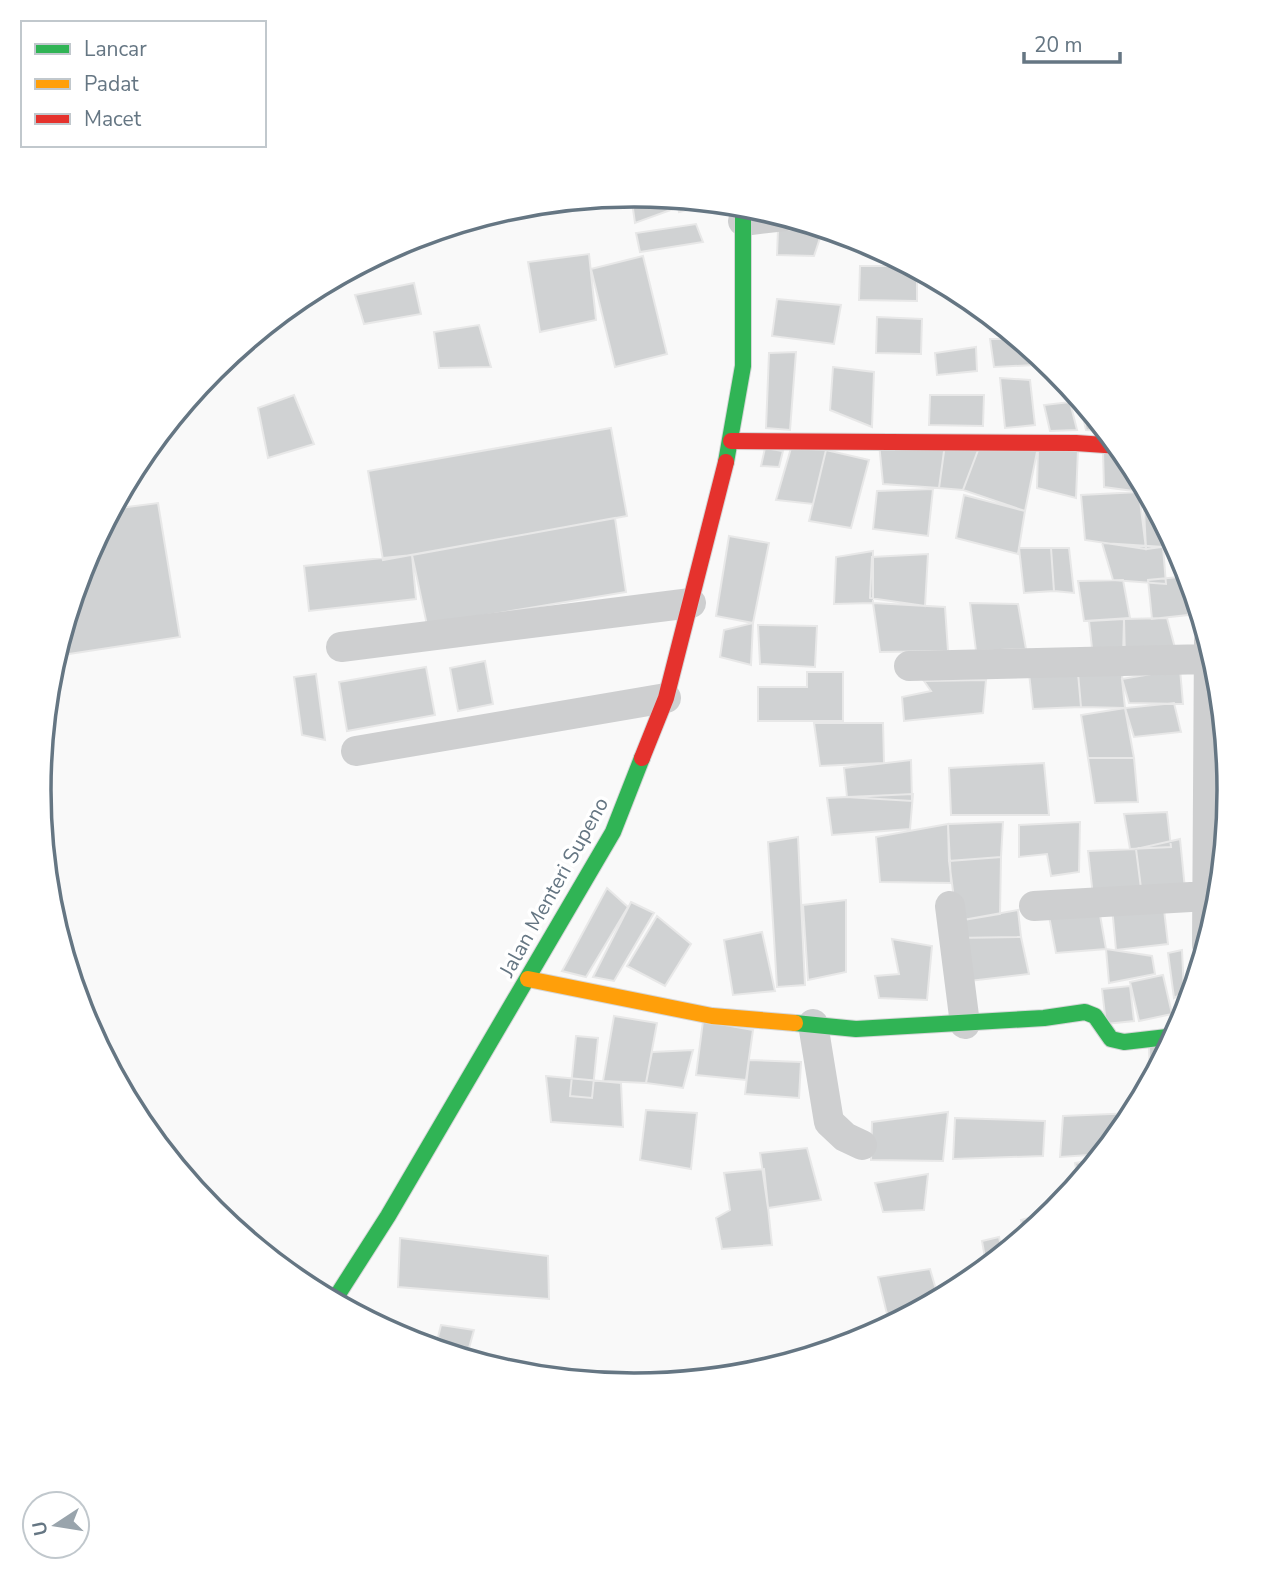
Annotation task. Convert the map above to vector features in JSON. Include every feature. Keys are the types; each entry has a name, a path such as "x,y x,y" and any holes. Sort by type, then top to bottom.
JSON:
{"main road":[{"name":"Jalan Menteri Supeno","path":"339,1293 395,1204 613,832 666,698 732,440 743,366 743,217"},
{"path":"732,440 1105,445"},
{"path":"528,979 712,1016 856,1029 965,1024 1085,1012 1095,1016 1111,1039 1124,1042 1163,1037"}],"street":[{"path":"341,647 691,603"},
{"path":"909,666 1201,650"},
{"path":"1034,906 1208,896 1209,688"},
{"path":"356,751 666,698"},
{"path":"950,906 965,1024"},
{"path":"813,1024 829,1122 845,1137 862,1145"}],"building":[{"path":"633,207 675,208 635,223"},
{"path":"696,224 703,242 640,252 636,233"},
{"path":"778,230 795,230 820,237 814,256 777,255"},
{"path":"589,254 596,320 540,332 528,262"},
{"path":"643,256 667,354 615,367 591,269"},
{"path":"860,266 891,266 917,280 917,301 859,300"},
{"path":"414,283 421,314 364,324 355,295"},
{"path":"777,299 841,305 834,344 772,336"},
{"path":"877,317 922,319 921,354 876,353"},
{"path":"479,325 491,367 439,368 434,332"},
{"path":"990,339 1004,339 1033,365 994,367"},
{"path":"976,347 977,371 937,375 935,353"},
{"path":"796,352 790,430 766,428 769,353"},
{"path":"833,367 874,372 872,427 830,410"},
{"path":"1000,378 1030,380 1035,425 1005,428"},
{"path":"294,395 314,444 268,458 258,408"},
{"path":"930,395 984,395 983,426 929,425"},
{"path":"1069,402 1077,430 1050,431 1044,405"},
{"path":"1083,418 1094,430 1086,430"},
{"path":"611,428 627,516 383,560 368,471"},
{"path":"879,443 945,444 939,488 883,484"},
{"path":"945,444 980,445 963,490 939,488"},
{"path":"980,445 1038,447 1025,511 963,490"},
{"path":"1038,447 1078,449 1076,498 1037,488"},
{"path":"765,448 783,451 779,467 761,466"},
{"path":"791,448 826,450 813,504 776,500"},
{"path":"826,450 869,460 851,528 809,521"},
{"path":"1103,451 1111,454 1135,491 1104,487"},
{"path":"933,489 928,536 873,529 877,491"},
{"path":"1136,492 1140,499 1146,549 1085,540 1081,495"},
{"path":"964,495 1025,511 1018,554 956,538"},
{"path":"158,503 180,637 67,654 95,567 124,507"},
{"path":"1146,510 1165,547 1146,549"},
{"path":"615,518 626,592 427,625 412,555"},
{"path":"729,536 769,543 753,623 716,616"},
{"path":"1102,543 1163,547 1166,584 1113,580"},
{"path":"1019,548 1051,548 1054,591 1024,593"},
{"path":"1051,548 1069,548 1074,593 1054,591"},
{"path":"873,551 873,603 834,604 836,557"},
{"path":"928,554 925,606 870,598 872,557"},
{"path":"412,555 416,599 309,611 304,566"},
{"path":"1178,577 1188,607 1188,615 1152,619 1148,580"},
{"path":"1123,580 1130,618 1084,621 1078,581"},
{"path":"873,603 945,607 948,651 880,652"},
{"path":"970,603 1018,604 1026,649 976,651"},
{"path":"1167,618 1178,659 1125,660 1124,619"},
{"path":"1124,619 1123,658 1093,657 1089,621"},
{"path":"753,623 751,665 720,657 724,630"},
{"path":"758,625 817,626 815,667 760,664"},
{"path":"485,661 493,704 458,711 450,668"},
{"path":"1124,663 1122,679 1125,708 1081,707 1078,673"},
{"path":"426,667 435,715 347,731 339,682"},
{"path":"1180,669 1183,704 1129,703 1122,679"},
{"path":"807,672 843,672 843,721 758,721 758,687 807,687"},
{"path":"1029,673 1078,673 1081,707 1033,709"},
{"path":"316,674 325,740 302,735 294,677"},
{"path":"986,680 983,713 904,721 902,697 931,691 924,681"},
{"path":"1174,703 1181,732 1134,737 1125,708"},
{"path":"1125,708 1134,758 1088,758 1081,715"},
{"path":"814,723 883,723 884,763 820,766"},
{"path":"1088,758 1134,758 1138,802 1095,803"},
{"path":"911,760 912,801 847,797 844,768"},
{"path":"1044,763 1049,815 951,815 949,768"},
{"path":"913,794 910,829 832,835 827,798"},
{"path":"1167,812 1171,847 1130,849 1124,814"},
{"path":"1003,822 1001,857 949,861 948,824"},
{"path":"1080,822 1079,872 1051,876 1047,854 1019,857 1019,825"},
{"path":"948,824 951,883 880,882 876,837"},
{"path":"798,837 805,985 777,987 768,842"},
{"path":"1180,839 1185,889 1142,896 1136,849"},
{"path":"1136,849 1142,896 1093,896 1088,851"},
{"path":"1001,857 1000,914 957,921 949,861"},
{"path":"607,888 628,907 586,977 562,971"},
{"path":"846,900 846,972 808,980 803,905"},
{"path":"1163,901 1168,944 1116,950 1112,907"},
{"path":"631,902 654,913 614,981 593,977"},
{"path":"1018,910 1021,937 955,938 957,921"},
{"path":"1100,915 1106,949 1056,953 1049,916"},
{"path":"657,916 691,944 665,986 627,966"},
{"path":"762,932 775,991 733,995 724,940"},
{"path":"1021,937 1029,974 961,982 955,938"},
{"path":"892,939 932,946 927,1000 879,998 875,976 899,974"},
{"path":"1106,949 1152,956 1155,974 1109,983"},
{"path":"1182,950 1184,987 1181,994 1174,998 1168,953"},
{"path":"1163,975 1172,1014 1139,1021 1130,982"},
{"path":"1130,986 1134,1021 1106,1024 1102,989"},
{"path":"614,1016 657,1023 646,1083 603,1081"},
{"path":"703,1021 753,1030 746,1080 696,1075"},
{"path":"576,1036 598,1038 592,1098 570,1096"},
{"path":"1149,1046 1159,1046 1158,1049 1149,1065"},
{"path":"693,1050 683,1088 646,1083 652,1052"},
{"path":"749,1060 801,1062 799,1098 745,1094"},
{"path":"546,1076 621,1083 623,1127 551,1122"},
{"path":"646,1110 697,1113 691,1169 640,1160"},
{"path":"948,1112 943,1161 871,1160 872,1122"},
{"path":"1121,1114 1090,1155 1060,1157 1063,1116"},
{"path":"955,1118 1045,1121 1043,1156 953,1159"},
{"path":"807,1148 821,1200 768,1208 760,1153"},
{"path":"1085,1161 1077,1171 1075,1163"},
{"path":"764,1169 772,1245 722,1249 716,1218 730,1210 724,1173"},
{"path":"928,1174 924,1210 883,1212 875,1183"},
{"path":"1032,1217 1022,1226 1021,1220"},
{"path":"999,1237 1001,1245 985,1258 982,1241"},
{"path":"400,1238 548,1256 549,1299 398,1287"},
{"path":"930,1269 936,1290 888,1316 878,1277"},
{"path":"441,1325 474,1330 469,1350 444,1342 438,1337"}],"traffic: fast":[{"path":"726,462 743,366 743,217"},
{"path":"339,1293 388,1216 613,832 642,758"},
{"path":"795,1023 856,1029 1044,1018 1085,1012 1095,1016 1111,1039 1124,1042 1163,1037"}],"traffic: slow":[{"path":"528,979 712,1016 795,1023"}],"traffic: jam":[{"path":"731,441 1105,445"},
{"path":"642,758 666,698 726,462"}]}
